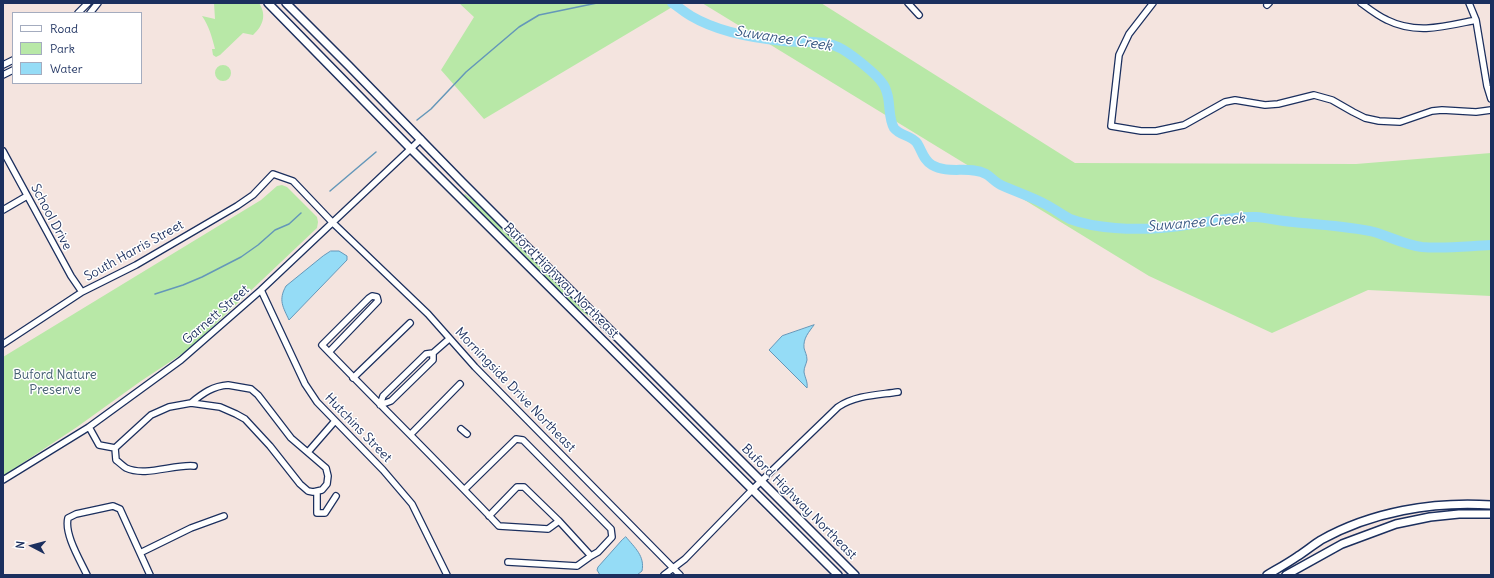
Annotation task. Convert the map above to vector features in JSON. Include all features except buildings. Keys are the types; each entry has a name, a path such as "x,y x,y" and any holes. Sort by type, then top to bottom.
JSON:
{"main road":[{"name":"Buford Highway Northeast","path":"268,3 411,149 838,575"},
{"name":"Buford Highway Northeast","path":"286,3 855,575"},
{"path":"1267,575 1320,541 1358,523 1407,510 1470,503 1491,504"},
{"path":"1286,575 1342,544 1396,524 1430,517 1459,514 1491,514"}],"street":[{"path":"79,12 88,3"},
{"path":"91,12 98,3"},
{"path":"908,3 919,14"},
{"path":"1153,3 1129,34 1120,55 1111,126 1141,131 1156,131 1184,125 1225,102 1235,100 1265,105 1278,104 1314,96 1332,100 1365,118 1379,121 1400,122 1437,110 1476,112 1491,110"},
{"path":"1361,3 1387,20 1411,29 1438,28 1476,20"},
{"path":"1469,3 1476,20 1487,86 1491,99"},
{"path":"3,65 12,60"},
{"path":"3,75 12,70"},
{"name":"Garnett Street","path":"3,480 89,426 181,360 261,290 420,139"},
{"name":"School Drive","path":"3,152 71,276 82,292"},
{"name":"Morningside Drive Northeast","path":"274,174 293,181 332,222 428,314 522,415 680,575"},
{"name":"South Harris Street","path":"3,344 82,292 136,265 237,206 253,195 274,174"},
{"path":"3,210 28,196"},
{"name":"Hutchins Street","path":"261,290 305,384 317,402 383,470 412,504 447,575"},
{"path":"329,352 378,301 377,297 372,296 322,345 353,378 411,434 499,526 548,529 559,521"},
{"path":"351,317 357,323"},
{"path":"353,378 410,323"},
{"path":"380,405 384,396 405,374 426,354 433,353 449,338"},
{"path":"380,405 391,402 433,360 433,353"},
{"path":"405,374 412,380"},
{"path":"115,448 151,415 169,407 191,403 220,407 245,419 270,446 300,484 308,491 322,490 327,484 328,476 326,468 291,438 264,401 251,389 228,384 219,386 207,391 191,403"},
{"path":"411,434 460,384"},
{"path":"664,575 674,568 838,407 846,402 858,398 898,392"},
{"path":"308,452 335,421"},
{"path":"89,426 99,445 115,448"},
{"path":"461,429 467,434"},
{"path":"464,489 516,438 523,440 611,530 612,538 598,552 577,566 508,562"},
{"path":"115,448 116,460 125,468 131,470 146,471 184,465 194,466"},
{"path":"489,516 517,487 524,487 559,521 591,556"},
{"path":"317,491 317,514 325,513 336,496"},
{"path":"87,575 72,543 66,524 68,518 76,514 113,506 120,509 150,575"},
{"path":"140,553 191,528 224,516"}],"green space":[{"path":"214,3 259,3 263,12 263,20 253,35 243,33 216,57 213,55 212,49 215,49 210,32 202,16 215,19"},
{"path":"459,3 679,3 484,119 441,70 474,17"},
{"path":"702,3 821,3 1075,163 1356,164 1491,153 1491,296 1368,290 1272,333 1149,276"},
{"path":"223,65 229,67 231,73 229,79 223,81 217,79 215,73 217,67"},
{"name":"Buford Nature Preserve","path":"282,185 287,187 317,217 317,228 188,350 3,476 3,357 261,200 277,186"},
{"path":"465,194 480,205 590,316 589,317 576,307 464,195"}],"water":[{"path":"331,251 339,251 347,256 347,260 289,320 282,303 282,295 286,286"},
{"path":"814,325 804,341 807,360 804,372 807,388 769,350 782,336"},
{"path":"626,537 641,557 643,566 642,571 637,575 600,575 597,570 598,567"}],"waterway":[{"path":"417,120 431,109 466,72 519,27 539,15 597,3"},
{"name":"Suwanee Creek","path":"672,3 701,22 724,30 759,38 828,44 842,49 864,65 880,80 887,92 892,125 899,133 915,140 929,163 945,169 979,171 986,174 1001,185 1038,200 1070,219 1080,222 1103,227 1150,229 1232,218 1256,217 1364,230 1410,245 1422,247 1448,248 1491,245"},
{"path":"330,191 376,152"},
{"path":"155,294 202,277 241,257 275,230 289,224 301,213"}]}
